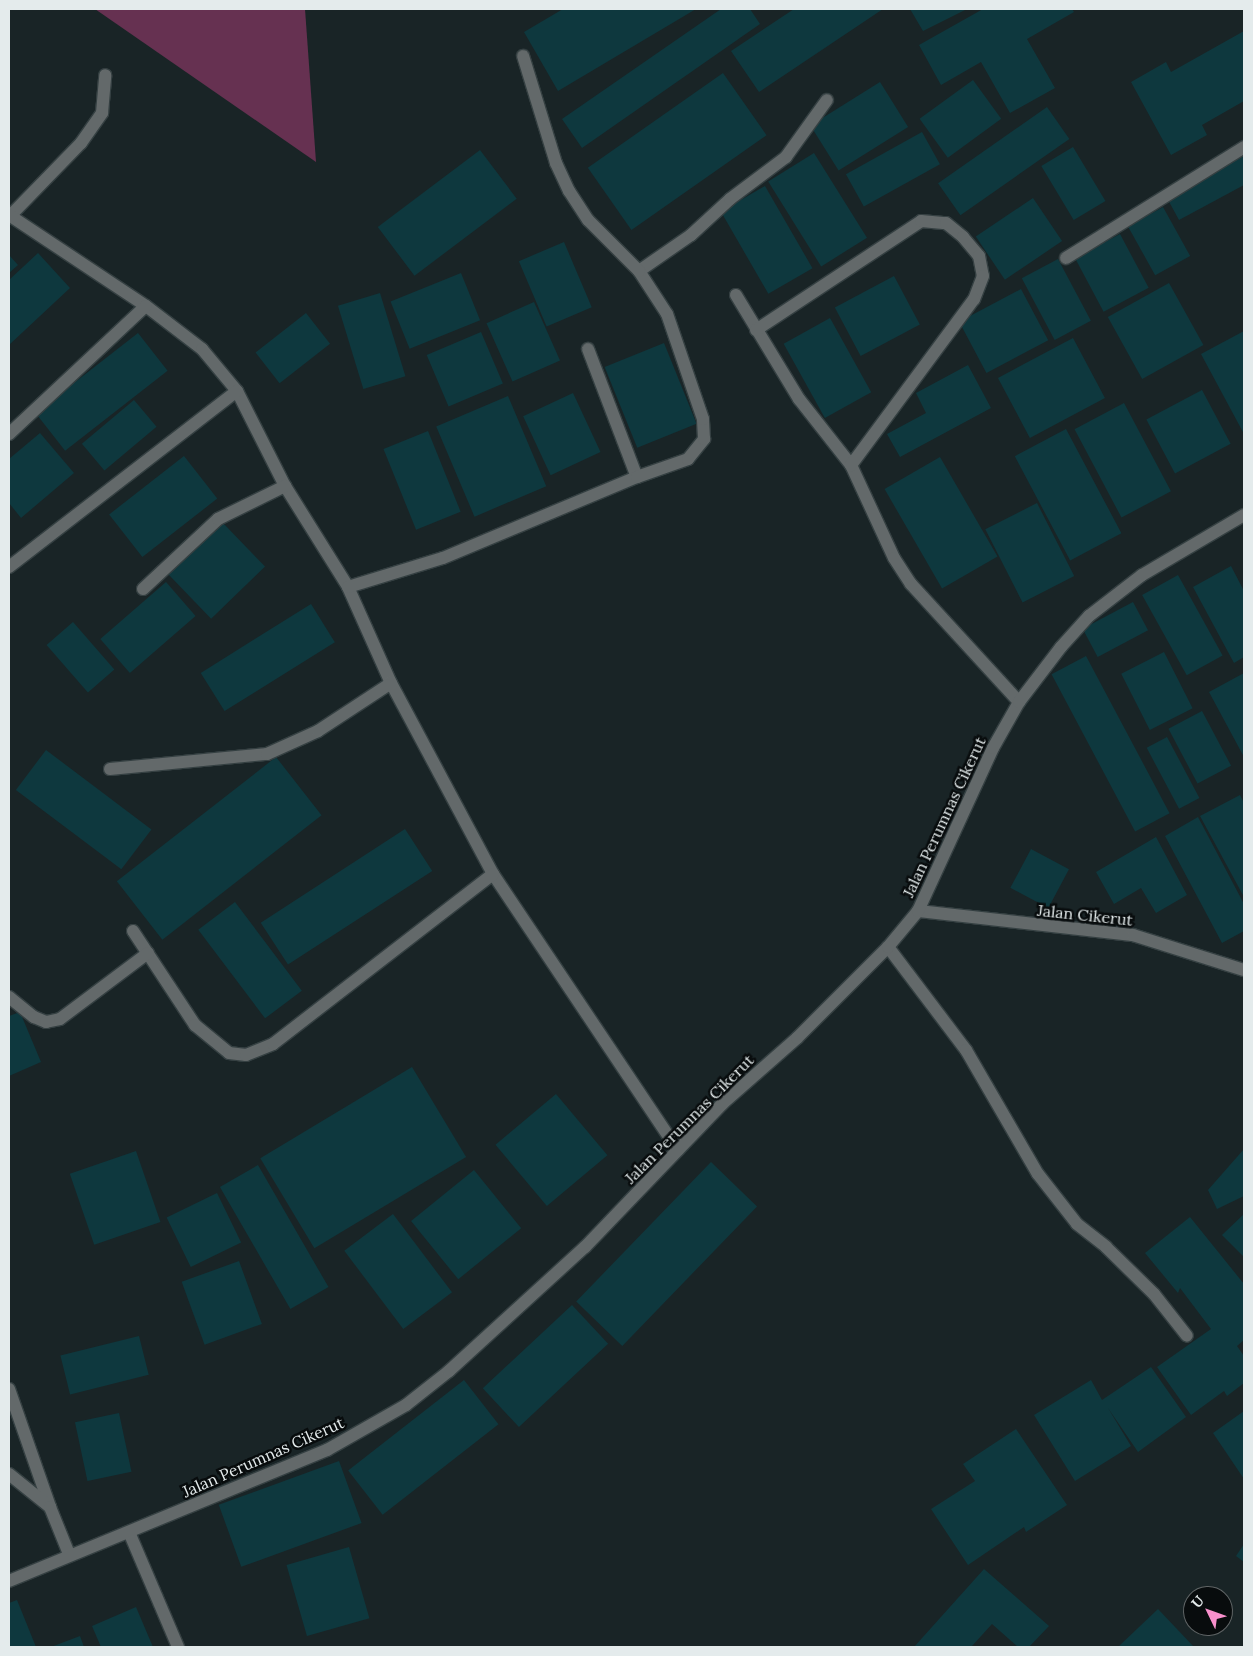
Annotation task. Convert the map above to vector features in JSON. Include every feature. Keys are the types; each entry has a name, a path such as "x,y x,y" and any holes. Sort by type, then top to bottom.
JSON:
{"street":[{"path":"348,587 416,568 443,558 637,477 688,459 704,439 703,419 667,314 639,271 588,220 570,191 556,163 523,56"},
{"path":"105,75 102,113 81,142 10,215 146,306 202,349 237,392 285,486 348,587 391,682 493,874 678,1150"},
{"path":"639,271 691,235 730,198 786,157 827,100"},
{"path":"1066,258 1244,147"},
{"path":"756,330 921,221 946,223 963,237 979,256 983,276 974,299 851,464"},
{"path":"736,295 799,399 851,464 894,558 912,584 1019,702"},
{"path":"9,434 146,306"},
{"path":"588,349 637,477"},
{"path":"9,567 237,392"},
{"path":"143,589 218,520 285,486"},
{"name":"Jalan Perumnas Cikerut","path":"9,1581 69,1554 129,1532 327,1450 406,1404 449,1371 585,1247 678,1150 888,947 918,911 993,748 1019,702 1055,653 1089,616 1142,575 1244,515"},
{"path":"110,770 267,754 318,731 391,682"},
{"path":"133,932 196,1025 229,1052 246,1055 273,1044 493,874"},
{"name":"Jalan Cikerut","path":"918,911 1133,935 1244,970"},
{"path":"888,947 966,1050 1038,1174 1077,1224 1106,1247 1154,1294 1188,1336"},
{"path":"9,997 34,1017 46,1022 60,1020 148,953"},
{"path":"9,1389 50,1507 69,1554"},
{"path":"9,1474 50,1507"},
{"path":"129,1532 178,1647"}],"shaded area":[{"path":"95,9 305,9 316,162"}],"building":[{"path":"563,9 696,9 558,91 524,32"},
{"path":"721,9 750,9 760,24 582,148 562,119"},
{"path":"794,9 883,9 759,92 731,51"},
{"path":"910,9 967,9 923,31"},
{"path":"983,9 1072,9 1074,12 1027,39 1055,88 1010,113 981,62 941,85 919,45"},
{"path":"1244,31 1244,101 1202,125 1207,135 1171,155 1131,82 1166,62 1171,72"},
{"path":"723,73 767,135 631,230 588,168"},
{"path":"973,80 1001,119 948,158 920,119"},
{"path":"880,82 908,127 839,170 810,125"},
{"path":"1047,107 1069,139 960,215 938,183"},
{"path":"922,132 940,164 864,207 846,174"},
{"path":"1073,147 1105,201 1074,220 1041,166"},
{"path":"480,150 517,199 414,276 378,227"},
{"path":"814,153 867,238 821,266 768,182"},
{"path":"1244,156 1244,185 1179,220 1167,198"},
{"path":"765,186 812,268 768,294 721,212"},
{"path":"1033,198 1062,241 1005,280 976,237"},
{"path":"1163,207 1190,256 1155,275 1128,226"},
{"path":"1120,234 1149,288 1104,312 1075,258"},
{"path":"564,242 592,307 547,327 519,261"},
{"path":"38,253 70,288 9,345 9,280"},
{"path":"9,255 18,265 9,273"},
{"path":"1058,259 1091,321 1055,340 1022,278"},
{"path":"461,273 480,320 410,349 391,301"},
{"path":"894,276 920,325 861,356 835,307"},
{"path":"1169,283 1203,345 1142,379 1108,317"},
{"path":"1021,289 1048,340 986,373 959,322"},
{"path":"380,293 405,376 363,389 338,306"},
{"path":"534,302 560,360 513,382 486,323"},
{"path":"306,313 330,344 280,383 256,352"},
{"path":"830,318 871,392 825,418 784,344"},
{"path":"1244,331 1244,434 1201,354"},
{"path":"481,332 503,384 449,407 427,355"},
{"path":"138,333 168,371 65,451 36,413"},
{"path":"1073,338 1105,398 1030,438 998,378"},
{"path":"664,343 697,424 637,448 605,367"},
{"path":"968,365 991,408 900,457 887,434 926,413 916,393"},
{"path":"1202,390 1231,444 1175,473 1146,420"},
{"path":"573,393 600,452 551,475 523,416"},
{"path":"508,396 546,486 474,517 436,426"},
{"path":"134,400 156,427 104,471 82,444"},
{"path":"1124,403 1171,491 1122,518 1075,429"},
{"path":"1066,429 1121,533 1070,560 1015,456"},
{"path":"428,431 461,512 416,530 383,449"},
{"path":"40,433 74,473 21,518 9,503 9,459"},
{"path":"184,456 217,499 142,557 109,514"},
{"path":"940,457 998,557 942,589 885,489"},
{"path":"1037,503 1074,576 1023,602 985,529"},
{"path":"222,522 265,567 211,619 168,574"},
{"path":"1231,566 1244,591 1244,657 1234,663 1193,587"},
{"path":"1178,575 1223,655 1187,675 1142,595"},
{"path":"166,582 196,616 130,673 100,639"},
{"path":"1133,602 1148,630 1098,657 1083,629"},
{"path":"311,604 335,642 225,711 201,673"},
{"path":"73,622 114,670 88,693 47,645"},
{"path":"1164,652 1193,708 1150,730 1121,674"},
{"path":"1086,656 1170,813 1135,831 1052,674"},
{"path":"1244,673 1244,757 1209,692"},
{"path":"1202,711 1231,766 1198,784 1168,729"},
{"path":"1167,737 1199,798 1179,809 1147,748"},
{"path":"46,750 151,829 121,869 16,790"},
{"path":"276,757 322,815 162,940 117,881"},
{"path":"1240,795 1244,803 1244,897 1200,816"},
{"path":"1198,817 1244,904 1244,931 1222,943 1165,836"},
{"path":"405,829 432,871 288,965 261,923"},
{"path":"1156,837 1187,895 1156,913 1141,888 1114,904 1096,872"},
{"path":"1031,849 1069,869 1048,908 1010,888"},
{"path":"235,902 302,991 265,1018 198,930"},
{"path":"20,1012 41,1062 9,1076 9,1016"},
{"path":"412,1067 466,1157 314,1248 260,1158"},
{"path":"556,1094 607,1155 547,1206 495,1145"},
{"path":"1244,1149 1244,1196 1217,1209 1208,1190"},
{"path":"136,1151 160,1222 94,1245 70,1174"},
{"path":"711,1162 757,1206 622,1346 576,1302"},
{"path":"258,1165 328,1287 290,1309 220,1187"},
{"path":"474,1170 521,1228 458,1279 411,1221"},
{"path":"217,1193 241,1242 191,1267 167,1218"},
{"path":"393,1214 452,1292 403,1329 344,1251"},
{"path":"1244,1214 1244,1257 1222,1235"},
{"path":"1190,1217 1244,1284 1244,1340 1237,1346 1244,1356 1244,1383 1227,1396 1224,1391 1191,1415 1157,1367 1211,1329 1180,1288 1178,1293 1145,1253"},
{"path":"239,1261 262,1324 205,1345 182,1282"},
{"path":"572,1305 608,1344 519,1427 483,1388"},
{"path":"139,1336 149,1375 70,1394 60,1356"},
{"path":"1151,1367 1186,1417 1138,1452 1108,1408 1131,1446 1075,1481 1034,1415 1091,1380 1102,1400"},
{"path":"464,1380 498,1424 383,1515 348,1471"},
{"path":"1244,1411 1244,1479 1213,1433"},
{"path":"119,1413 131,1472 87,1481 75,1422"},
{"path":"1016,1429 1067,1505 1026,1532 1024,1527 968,1565 931,1509 975,1481 963,1464"},
{"path":"339,1461 362,1523 241,1567 219,1505"},
{"path":"1244,1544 1244,1562 1236,1556"},
{"path":"349,1547 369,1618 307,1636 287,1565"},
{"path":"984,1569 1049,1626 1029,1647 1018,1647 992,1624 972,1646 974,1647 914,1647"},
{"path":"17,1600 36,1647 9,1647 9,1603"},
{"path":"136,1607 153,1647 101,1647 92,1626"},
{"path":"1158,1609 1194,1647 1118,1647"},
{"path":"80,1636 84,1647 51,1647"}]}
